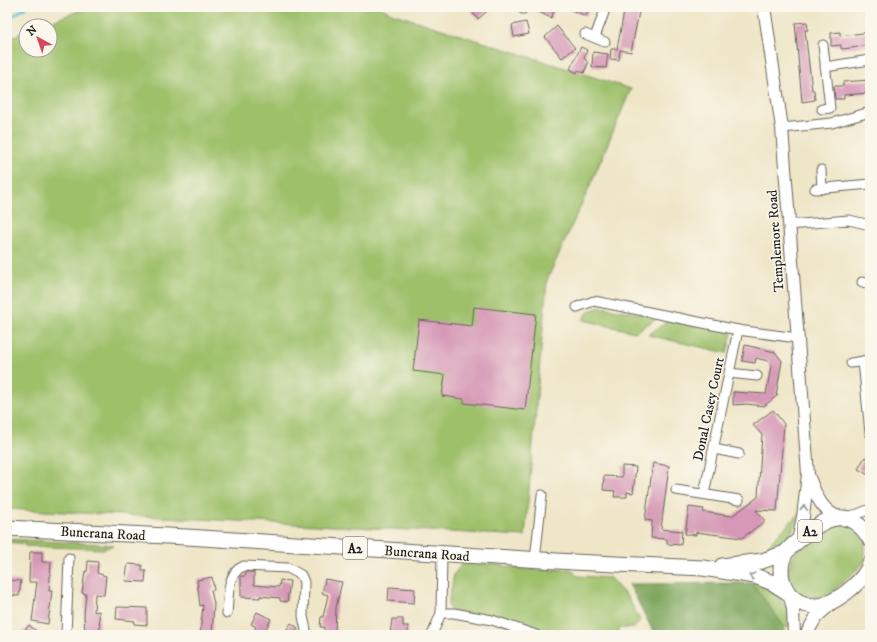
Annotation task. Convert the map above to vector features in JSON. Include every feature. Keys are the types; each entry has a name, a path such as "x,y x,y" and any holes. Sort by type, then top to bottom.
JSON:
{"highway":[{"name":"A2","path":"870,539 862,528 850,520 840,517 831,518 817,525 785,553 781,569 781,577 788,593 804,604 815,606 826,605 864,582 870,564"},
{"name":"Buncrana Road","path":"7,528 179,537 535,560 703,568 755,576 774,584 788,593"},
{"name":"Buncrana Road","path":"703,568 762,561 785,553"}],"main road":[{"name":"Templemore Road","path":"764,7 782,128 808,474 803,517 798,542"},
{"name":"Templemore Road","path":"808,474 821,504 830,513 840,517"},
{"path":"788,593 793,609 794,635"},
{"path":"806,635 816,618 836,600"}],"street":[{"path":"595,37 606,7"},
{"path":"585,34 605,42"},
{"path":"822,109 830,108 823,45"},
{"path":"825,67 870,60"},
{"path":"782,128 832,123 870,112"},
{"path":"821,170 819,189 870,184"},
{"path":"789,225 849,220 870,225"},
{"path":"577,307 594,301 738,330 797,338"},
{"name":"Donal Casey Court","path":"704,494 738,330"},
{"path":"851,363 866,361 870,433"},
{"path":"729,373 757,376"},
{"path":"714,449 739,454"},
{"path":"676,490 739,500"},
{"path":"535,560 542,495"},
{"path":"840,517 858,514 870,509"},
{"path":"432,635 441,613 442,554"},
{"path":"66,635 69,558"},
{"path":"227,613 231,578 239,568 244,566 292,569 301,575 304,582 303,616 307,635"},
{"path":"441,613 454,613 492,620 536,635"}],"green space":[{"path":"88,7 380,7 391,13 631,89 589,188 547,280 525,536 7,509 7,39 18,34 18,58 58,58 58,19"},
{"path":"601,307 659,317 635,332 583,320 589,311"},
{"path":"668,321 732,332 727,353 648,335"},
{"path":"799,513 795,525 785,542 770,554 758,556"},
{"path":"849,524 858,533 865,545 864,563 828,596 815,598 801,595 791,583 788,569 794,554 823,527"},
{"path":"7,539 114,545 104,549 25,546 25,544 7,542"},
{"path":"462,564 495,564 520,569 571,569 577,576 610,578 628,598 640,620 634,628 619,628 618,635 550,635 451,611 448,605 454,574"},
{"path":"757,582 770,590 780,599 787,611 789,627 784,627 752,583"},
{"path":"752,583 784,627 784,635 655,635 629,584"}],"building":[{"path":"468,7 492,7 478,19"},
{"path":"529,7 556,7 551,18"},
{"path":"564,7 590,7 586,16"},
{"path":"625,7 640,7 631,52 620,50 619,60 610,59 611,49 617,49"},
{"path":"526,22 529,34 514,37 512,25"},
{"path":"807,22 808,30 805,30 812,90 814,90 815,100 802,102 795,23"},
{"path":"557,26 575,48 562,58 545,37"},
{"path":"840,32 840,36 870,32 870,42 868,42 868,45 851,48 841,49 841,45 831,46 831,33"},
{"path":"581,47 587,50 584,58 588,63 584,73 578,70 577,73 570,69"},
{"path":"593,52 608,54 606,68 592,67"},
{"path":"870,80 870,93 844,95 844,99 835,99 834,86 843,86 843,82"},
{"path":"474,307 536,314 525,410 464,403 464,399 442,396 445,375 413,371 419,320 472,326"},
{"path":"745,345 775,352 782,361 776,395 778,395 764,406 747,404 733,405 733,392 766,394 771,366 768,361 756,358 755,363 742,361"},
{"path":"773,410 784,424 777,511 756,510 765,521 742,538 696,532 696,535 685,534 689,507 704,509 703,512 732,516 758,497 762,435 753,425"},
{"path":"865,457 870,460 870,476 858,469"},
{"path":"653,463 669,466 661,529 682,531 681,545 667,544 667,539 651,538 652,521 645,520"},
{"path":"622,466 636,467 633,493 627,492 627,497 614,497 615,491 603,490 604,476 622,477"},
{"path":"30,552 42,552 42,562 51,562 49,591 52,591 48,624 32,621 37,582 29,582"},
{"path":"88,561 98,562 97,573 106,576 104,595 95,594 94,612 99,611 100,632 85,633 84,615 86,594 82,593"},
{"path":"128,564 142,565 142,571 146,571 145,582 125,581"},
{"path":"246,572 254,572 254,585 279,587 280,580 290,581 287,602 280,601 280,598 260,596 260,598 241,597 241,576 245,576"},
{"path":"212,577 214,590 211,590 214,604 212,635 200,635 203,605 200,606 197,580"},
{"path":"325,579 342,582 336,607 335,635 324,635 324,627 320,627 321,617 323,617 328,595 322,593"},
{"path":"7,580 21,581 19,596 7,595"},
{"path":"389,587 415,589 414,603 388,601"},
{"path":"117,607 147,608 147,625 134,624 135,621 116,619"},
{"path":"257,612 271,619 263,635 252,635 256,627 251,624"},
{"path":"392,619 403,619 403,626 408,626 408,635 390,635"},
{"path":"291,623 298,628 294,635 283,635"},
{"path":"29,625 41,635 21,635"}],"waterway":[{"path":"7,20 26,7"}]}
